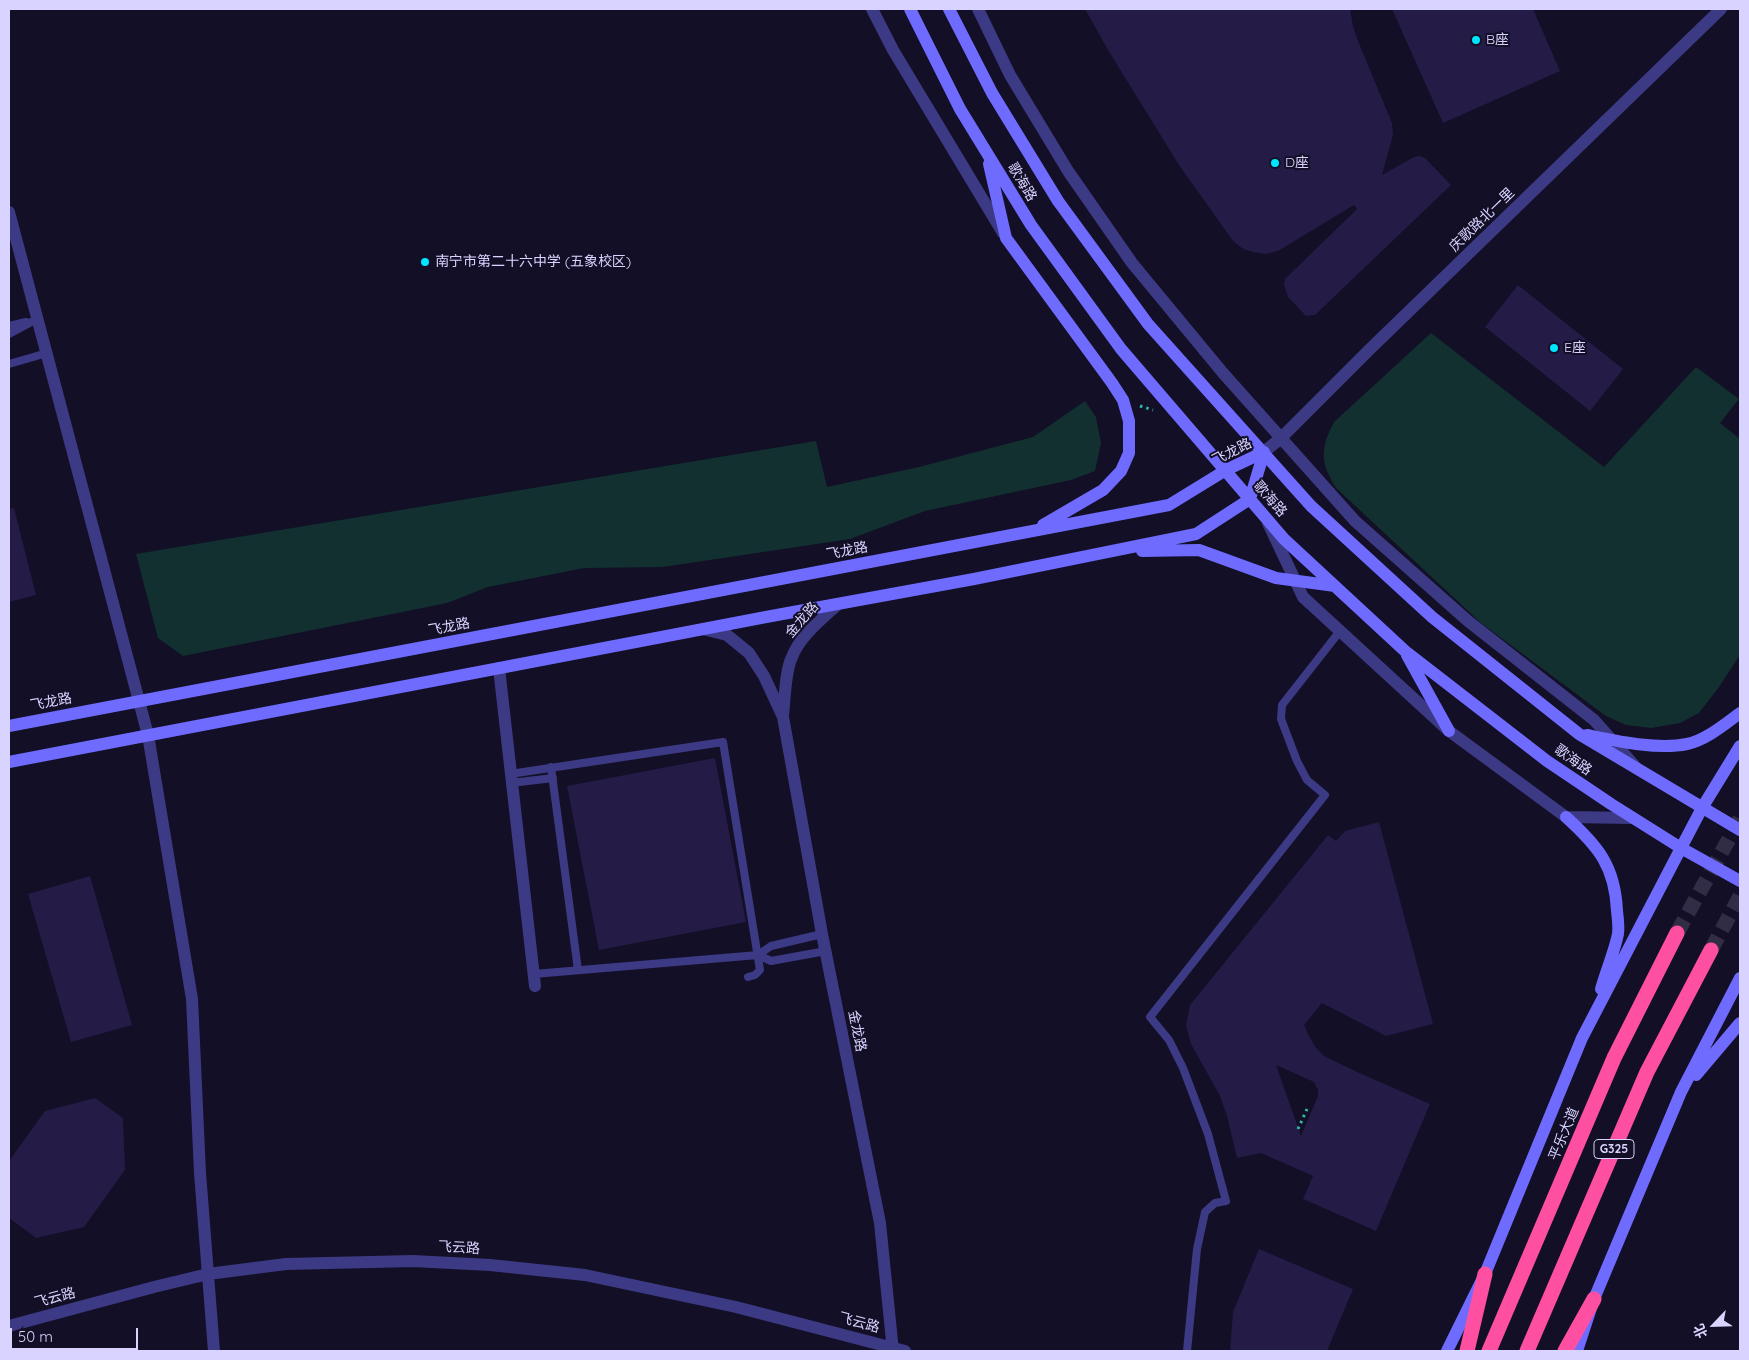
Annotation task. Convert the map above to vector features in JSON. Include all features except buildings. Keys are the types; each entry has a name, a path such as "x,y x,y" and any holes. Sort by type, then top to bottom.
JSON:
{"highway":[{"name":"平乐大道","path":"1489,1351 1614,1058 1677,933"},
{"name":"G325","path":"1527,1351 1647,1072 1710,950"},
{"path":"1467,1351 1485,1274"},
{"path":"1565,1351 1594,1299"}],"main road":[{"name":"歌海路","path":"910,9 960,109 1031,225 1121,349 1284,539 1404,650 1548,761 1633,818 1740,881"},
{"name":"歌海路","path":"949,9 992,93 1058,201 1148,324 1311,506 1432,617 1578,734 1740,830"},
{"path":"986,151 1006,238 1112,383 1123,400 1129,421 1129,453 1121,472 1103,490 1033,530"},
{"name":"飞龙路","path":"9,726 1169,505 1226,470 1264,452"},
{"name":"飞龙路","path":"1250,499 1264,452"},
{"path":"9,762 974,579 1196,534 1250,499"},
{"path":"1109,551 1199,550 1276,578 1335,586"},
{"path":"1404,650 1449,732"},
{"path":"1578,734 1627,743 1688,744 1716,730 1740,713"},
{"path":"1447,1351 1485,1274 1582,1038 1702,808 1740,746"},
{"path":"1566,817 1588,838 1601,854 1612,876 1617,900 1618,932 1591,1021"},
{"path":"1579,1349 1594,1299 1681,1092 1740,978"},
{"path":"1681,1092 1740,1022"}],"street":[{"path":"872,9 893,50 1006,238"},
{"path":"978,9 1010,75 1063,163 1132,263 1222,373 1355,521 1468,621 1594,720 1639,771"},
{"name":"庆歌路北一里","path":"1264,452 1281,438 1376,343 1721,9"},
{"path":"9,212 148,735 192,999 200,1173 214,1351"},
{"path":"1265,516 1303,597 1449,732 1566,817 1633,818"},
{"name":"金龙路","path":"783,717 791,657 809,632 838,604"},
{"name":"金龙路","path":"703,629 726,635 749,654 764,676 783,717 822,934 880,1223 897,1350"},
{"path":"498,668 534,980"},
{"name":"飞云路","path":"9,1326 208,1274 286,1264 413,1261 490,1265 585,1275 736,1306 897,1350"}],"lane":[{"path":"9,326 37,319"},
{"path":"9,334 37,319"},
{"path":"9,364 47,353"},
{"path":"1187,1351 1197,1249 1205,1212 1215,1204 1226,1201 1208,1134 1183,1068 1169,1040 1150,1018 1325,795 1307,780 1280,719 1282,705 1340,631"},
{"path":"510,778 551,768 723,742 760,970 755,975 748,977"},
{"path":"551,768 578,970"},
{"path":"510,778 553,778"},
{"path":"758,955 771,946 822,934"},
{"path":"534,980 578,970 758,955 771,961 826,951"}],"path":[{"path":"1298,1129 1307,1109"}],"green space":[{"path":"1431,333 1604,467 1696,367 1739,399 1720,423 1740,439 1740,655 1699,713 1680,723 1651,728 1626,725 1606,716 1481,623 1336,488 1327,471 1324,455 1326,440 1334,422"},
{"path":"1085,401 1096,417 1101,443 1095,471 1071,480 925,511 850,539 663,567 584,568 488,587 447,603 183,656 158,638 136,554 816,441 827,487 919,467 1033,437"}],"tunnel":[{"path":"1677,933 1740,819"},
{"path":"1711,950 1740,896"}],"place":[{"name":"B座","path":"1476,40"},
{"name":"D座","path":"1275,163"},
{"name":"南宁市第二十六中学 (五象校区)","path":"425,262"},
{"name":"E座","path":"1554,348"}]}
